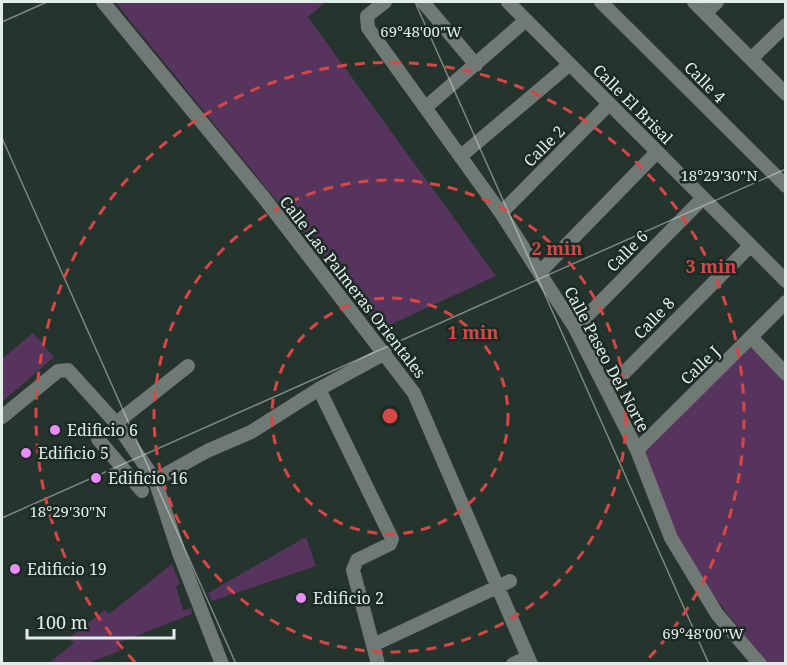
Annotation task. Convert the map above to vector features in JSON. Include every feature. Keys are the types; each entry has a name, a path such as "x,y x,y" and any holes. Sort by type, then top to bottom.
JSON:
{"street":[{"name":"Calle Las Palmeras Orientales","path":"103,2 264,198 414,393 505,584 530,660"},
{"name":"Calle Paseo Del Norte","path":"385,2 367,16 368,28 501,213 575,328 637,450 671,538 717,614 760,663"},
{"path":"423,2 476,65"},
{"name":"Calle El Brisal","path":"508,2 786,281"},
{"name":"Calle 4","path":"601,2 786,186"},
{"path":"694,2 786,94"},
{"path":"705,13 717,2"},
{"path":"426,107 526,20"},
{"path":"751,59 786,25"},
{"path":"461,156 570,64"},
{"name":"Calle 2","path":"501,213 609,104"},
{"path":"540,272 657,152"},
{"name":"Calle 6","path":"575,328 703,198"},
{"name":"Calle 8","path":"608,389 750,246"},
{"name":"Calle J","path":"637,450 786,302"},
{"path":"751,337 786,374"},
{"path":"155,480 207,451 251,432 319,389 385,353"},
{"path":"116,423 188,366"},
{"path":"2,417 58,371 68,370 116,423 155,480 179,553 222,663"},
{"path":"319,389 392,539 390,544 357,560 353,570 378,663"},
{"path":"98,439 142,491"},
{"path":"373,645 505,584"},
{"path":"513,663 530,660"}],"shaded area":[{"path":"115,2 326,2 308,17 496,276 381,329"},
{"path":"33,333 54,357 2,402 2,359"},
{"path":"752,344 785,382 785,663 768,663 701,578 678,538 642,451"},
{"path":"306,537 316,566 212,601 208,593"},
{"path":"172,564 180,584 176,586 183,610 191,608 192,614 118,643 120,651 88,663 49,663 74,643 69,638 105,610 109,614"}],"place":[{"name":"Edificio 6","path":"55,430"},
{"name":"Edificio 5","path":"26,453"},
{"name":"Edificio 16","path":"96,478"},
{"name":"Edificio 19","path":"15,569"},
{"name":"Edificio 2","path":"301,598"}]}
